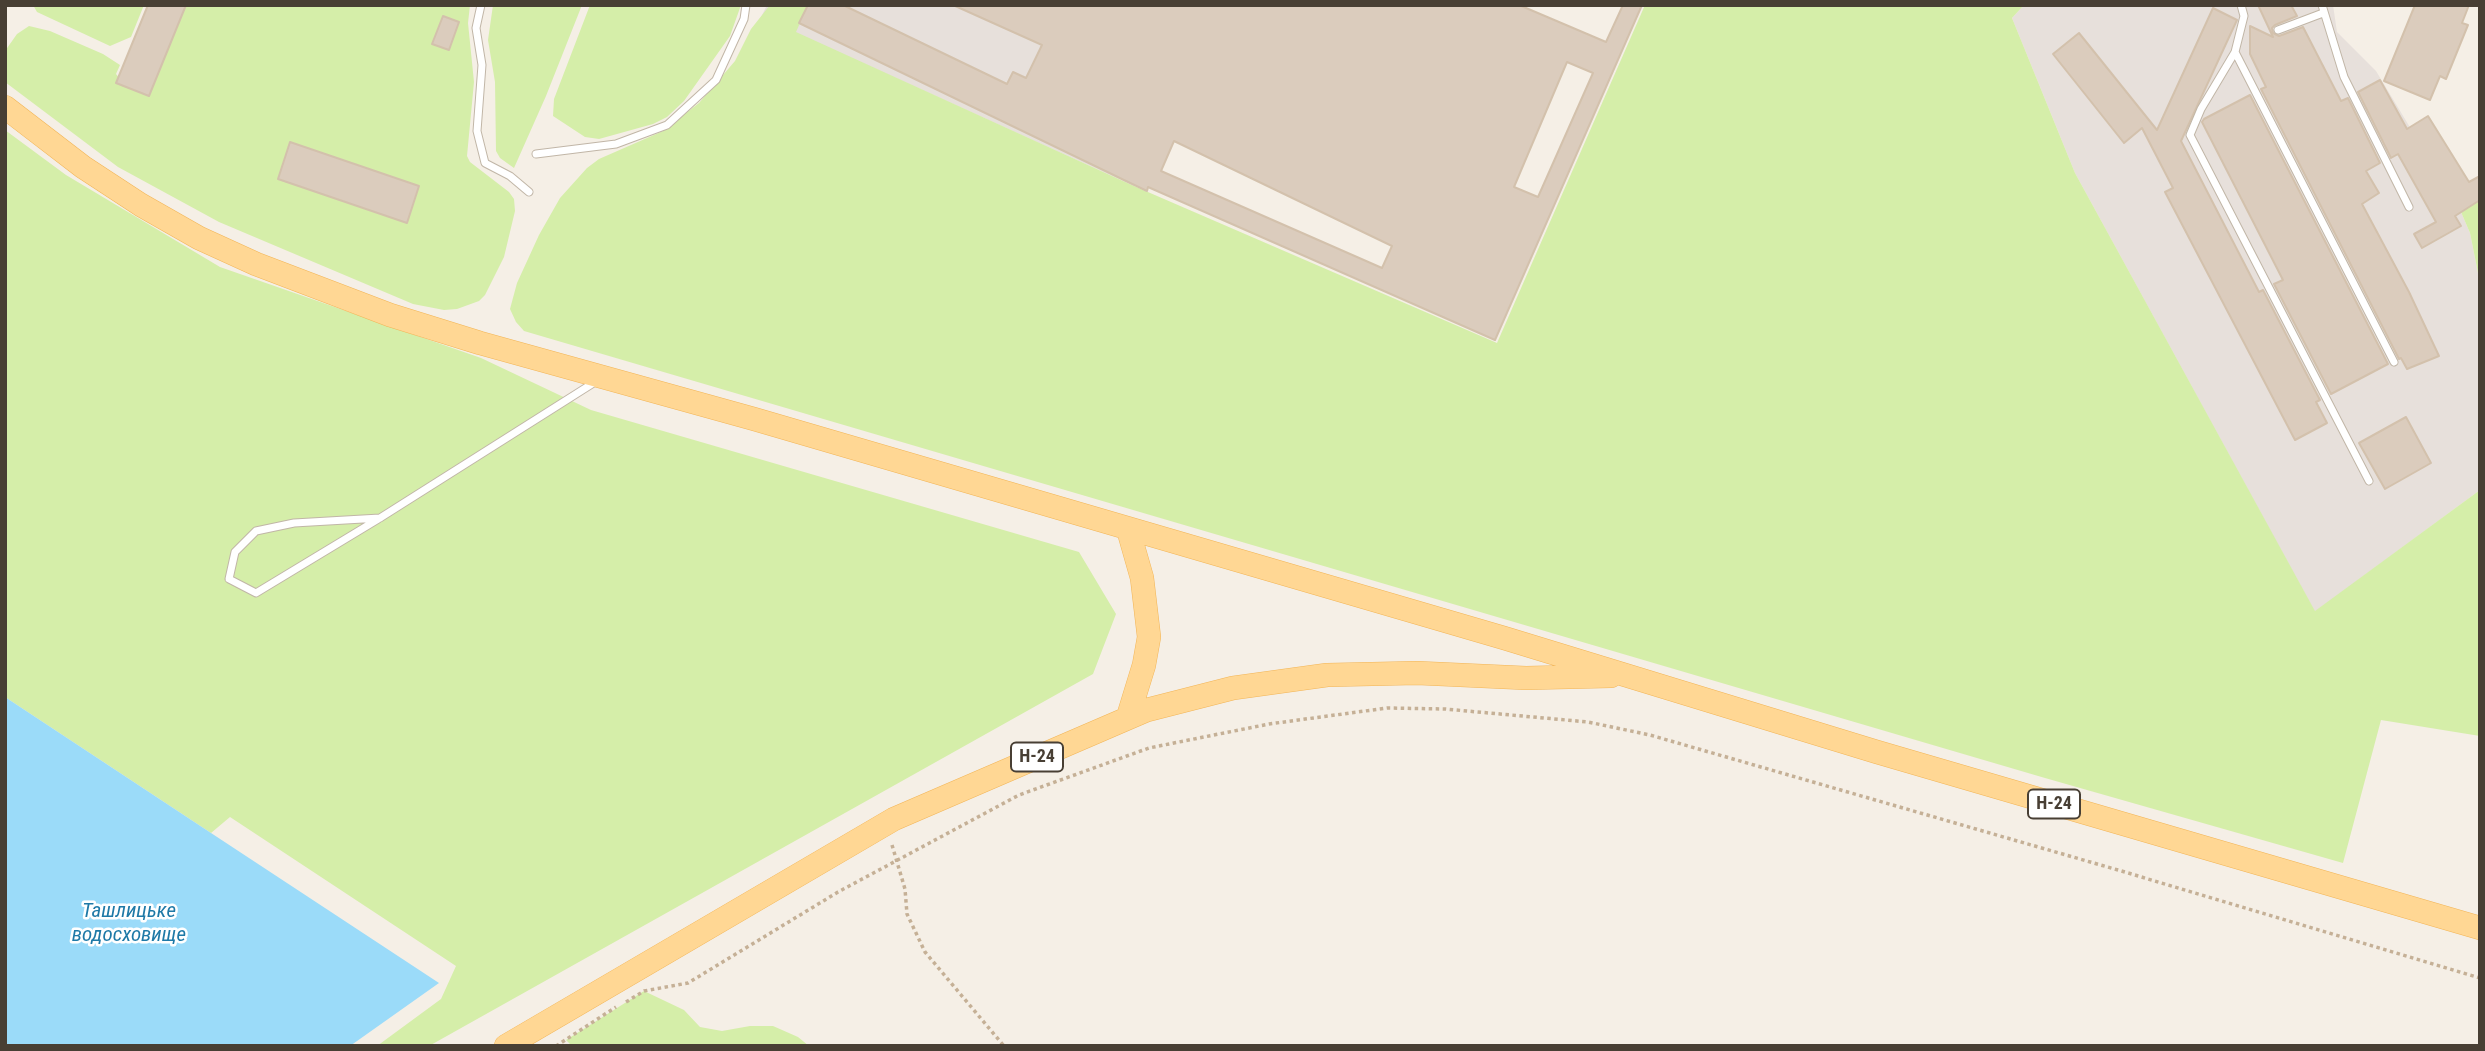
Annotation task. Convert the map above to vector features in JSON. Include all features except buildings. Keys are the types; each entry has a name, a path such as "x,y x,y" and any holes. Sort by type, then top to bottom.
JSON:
{"main road":[{"path":"5,107 58,149 183,229 218,247 390,315 1629,675"},
{"path":"1128,529 1142,578 1149,637 1144,665 1128,717"},
{"name":"Н-24","path":"506,1046 886,824 1128,717 1213,692 1327,675 1417,673 1549,678 1629,675 1877,752 2480,928"}],"lane":[{"path":"481,5 476,28 482,65 477,131 485,163 510,176 529,192"},
{"path":"536,154 616,144 667,125 716,80 744,19 746,5"},
{"path":"2241,5 2244,16 2235,52 2201,109 2190,135 2369,481"},
{"path":"2278,30 2322,9 2344,77 2409,206"},
{"path":"2235,52 2394,362"},
{"path":"380,518 294,523 256,531 235,552 229,579 256,593 380,518 602,378"}],"path":[{"path":"556,1046 644,991 688,983 838,892 1019,795 1149,748 1269,724 1387,708 1445,709 1588,722 1650,735 2119,870 2480,978"},
{"path":"886,824 905,888 907,915 925,952 1004,1046"}],"shaded area":[{"path":"767,5 1208,5 1134,186 761,17"},
{"path":"2024,5 2333,5 2337,32 2376,71 2461,212 2470,233 2480,283 2480,490 2315,612 2075,173 2012,18"}],"green space":[{"path":"33,5 144,5 131,37 110,46 37,12"},
{"path":"181,5 470,5 468,23 474,82 467,156 470,162 509,192 514,199 515,211 504,257 485,295 479,301 457,309 444,310 413,304 219,222 118,167 5,82 5,51 17,34 29,26 50,31 103,54 120,65 116,74 121,80"},
{"path":"493,5 582,5 514,168 500,158 496,151 495,82 488,40"},
{"path":"590,5 741,5 730,36 684,101 667,117 653,124 599,139 585,137 553,116 554,99"},
{"path":"770,5 808,5 796,32 1134,186 1497,343 1645,5 2024,5 2012,18 2075,173 2315,611 2480,490 2480,736 2381,720 2343,863 524,331 510,309 517,283 560,198 587,168 599,159 663,131 699,103 735,61 751,29"},
{"path":"5,130 66,175 220,267 481,358 591,410 1079,552 1116,614 1093,674 429,1046 377,1046 441,999 456,966 230,817 211,833 5,697"},
{"path":"2480,200 2480,283 2470,233 2461,212"},
{"path":"644,991 684,1010 700,1027 722,1031 750,1026 773,1026 798,1037 809,1046 572,1046 566,1040"}],"water":[{"name":"Ташлицьке водосховище","path":"5,697 439,983 350,1046 5,1046"}]}
